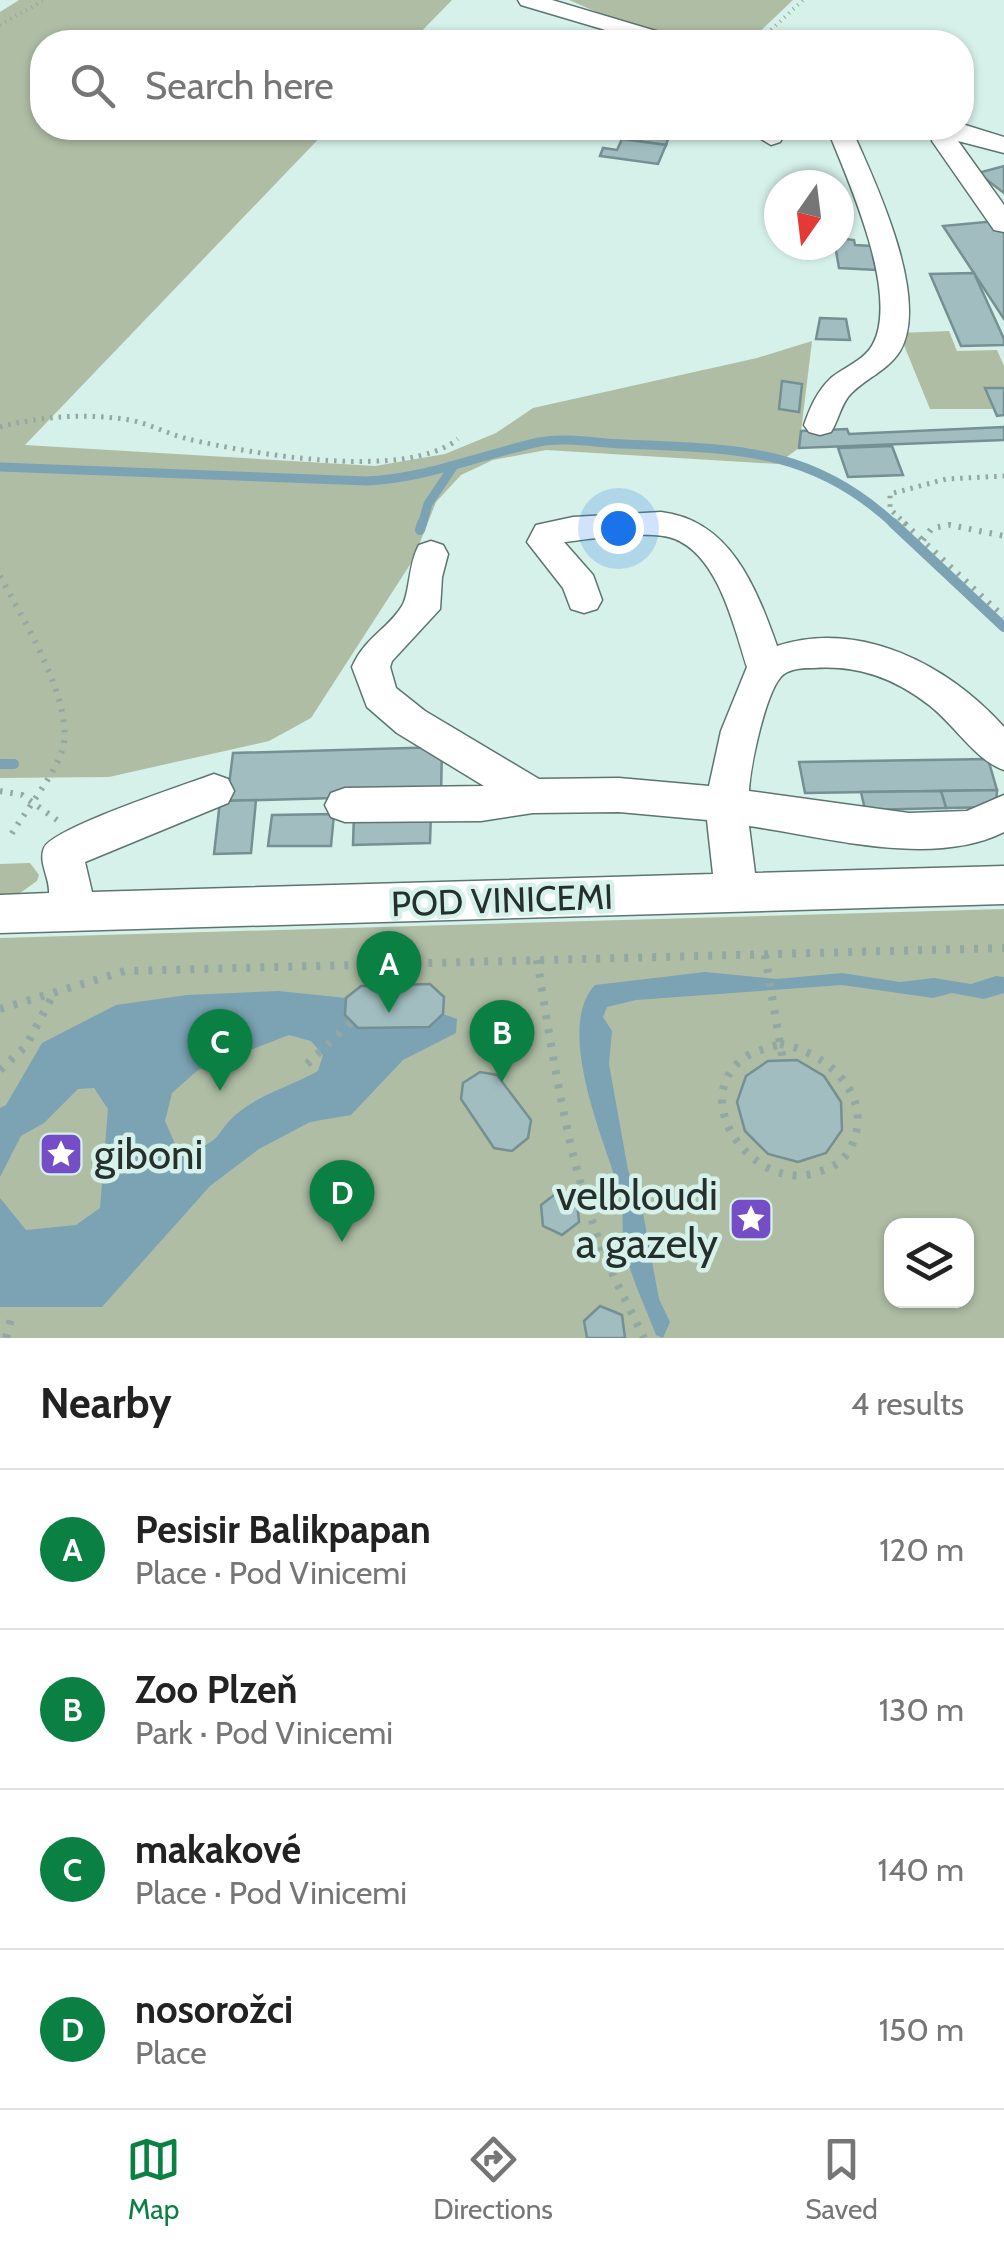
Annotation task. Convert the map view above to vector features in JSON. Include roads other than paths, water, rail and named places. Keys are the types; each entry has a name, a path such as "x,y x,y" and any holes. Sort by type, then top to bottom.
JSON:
{"street":[{"path":"528,0 628,30"},
{"path":"974,136 1004,145"},
{"path":"820,425 826,400 844,380 877,360 890,345 895,322 878,219 845,140"},
{"path":"945,140 1004,224"},
{"path":"584,600 580,584 544,542 548,534 667,524 690,531 708,546 730,580 752,622 766,668"},
{"path":"431,554 424,576 422,609 377,653 373,680 380,696 411,722 533,796"},
{"path":"737,893 725,806 739,732 766,668 780,658 818,653 860,656 906,669 948,695 1004,754"},
{"path":"70,912 71,886 62,854 101,834 214,791"},
{"path":"345,805 481,804 533,796 619,796 909,831 972,828 1004,812"},
{"name":"POD VINICEMI","path":"0,914 1004,885"}],"water":[{"path":"705,972 777,979 842,973 900,982 934,978 971,984 996,976 1004,977 1004,993 984,999 952,993 933,998 842,985 636,1000 607,1007 603,1017 612,1031 609,1064 628,1170 643,1213 659,1299 670,1322 663,1338 656,1335 626,1255 620,1193 586,1086 580,1029 584,1004 595,985"},
{"path":"279,991 346,998 345,1015 358,1028 429,1027 443,1014 457,1019 456,1033 403,1060 351,1115 310,1122 259,1149 210,1186 102,1307 0,1307 0,1198 26,1230 76,1225 100,1208 108,1109 94,1088 78,1089 44,1123 21,1136 0,1177 0,1108 6,1105 42,1043 116,1005 187,995","holes":["289,1035 311,1041 323,1055 318,1071 248,1105 202,1147 190,1152 175,1144 165,1121 172,1093 198,1070"]}],"waterway":[{"path":"0,467 367,481 432,471 549,441 700,448 735,451 801,466 864,499 895,525"},
{"path":"422,525 428,504 453,467"},
{"path":"420,530 422,523"},
{"path":"893,523 1004,627"},
{"path":"0,764 14,764"}],"place":[{"name":"Pesisir Balikpapan","path":"389,1013"},
{"name":"Zoo Plzeň","path":"502,1082"},
{"name":"makakové","path":"220,1091"},
{"name":"giboni","path":"61,1154"},
{"name":"velbloudi a gazely","path":"751,1219"},
{"name":"nosorožci","path":"342,1242"}]}
